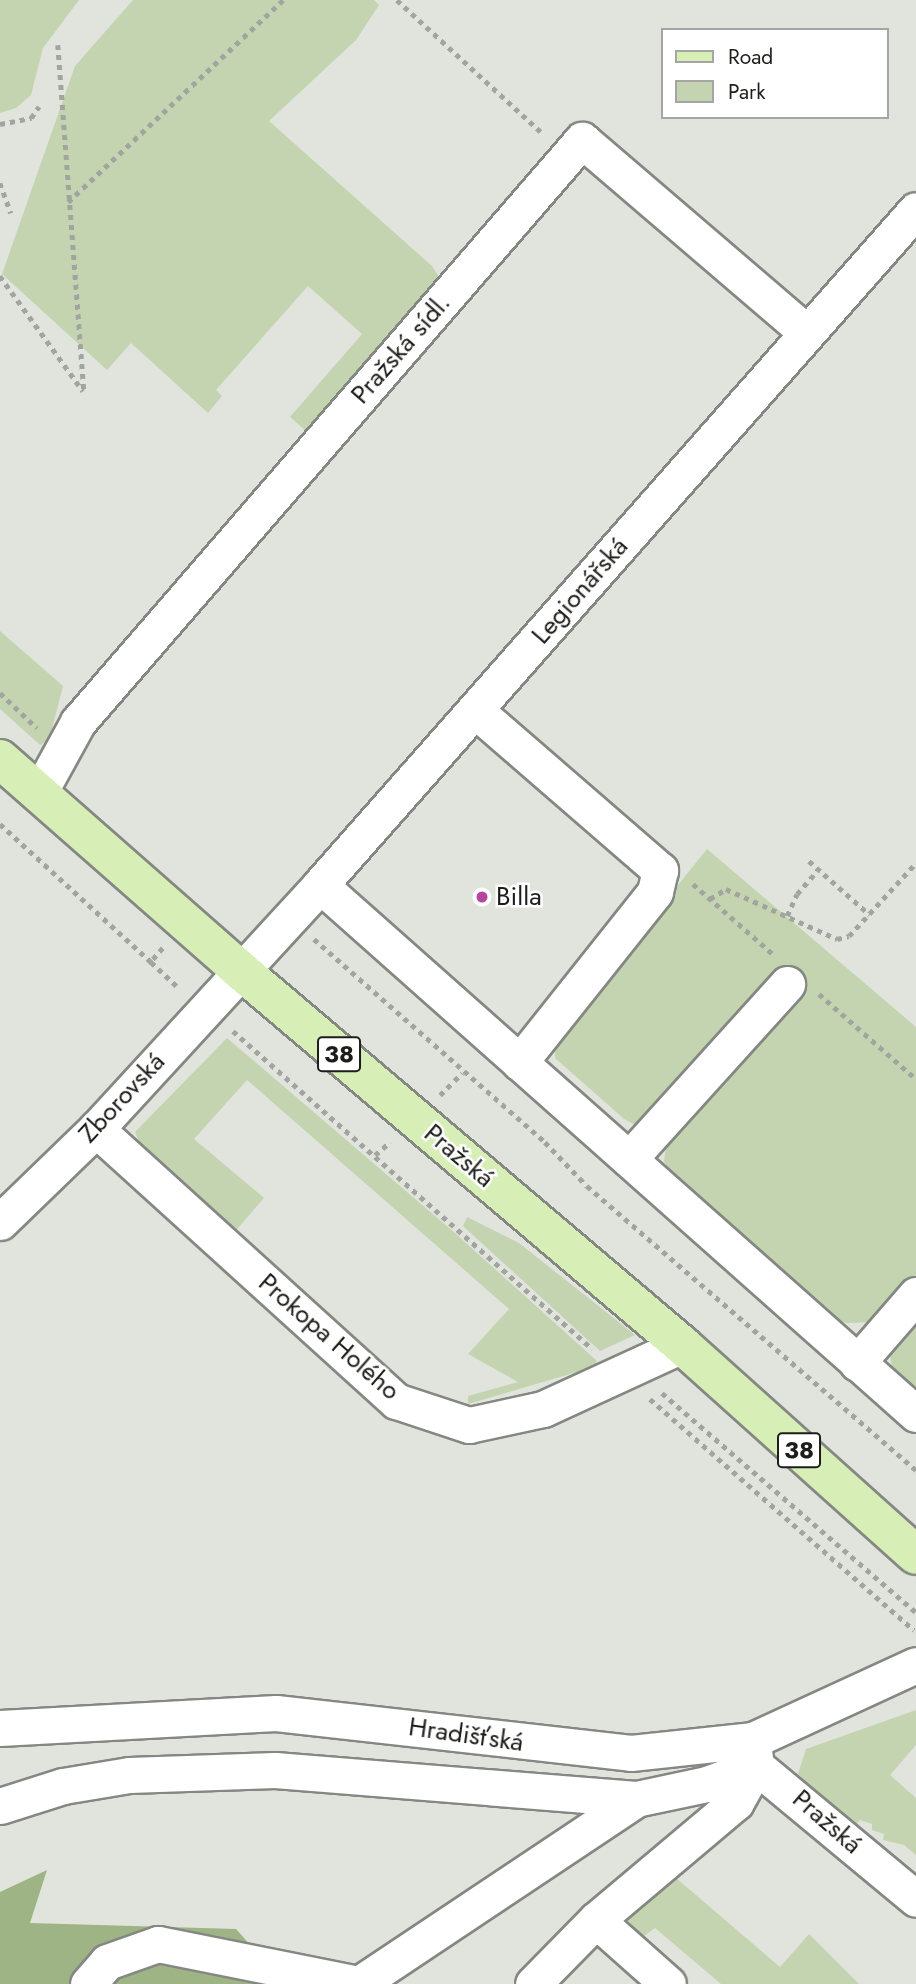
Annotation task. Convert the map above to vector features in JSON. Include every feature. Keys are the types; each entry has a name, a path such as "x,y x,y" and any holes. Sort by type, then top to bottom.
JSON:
{"main road":[{"name":"Pražská","path":"0,758 240,970 682,1345 916,1555"}],"street":[{"path":"582,140 807,334"},
{"name":"Pražská sídl.","path":"39,793 78,722 582,140"},
{"name":"Legionářská","path":"240,970 320,885 807,334 911,226"},
{"path":"475,710 660,870 655,892 519,1063"},
{"path":"320,885 916,1414"},
{"name":"Zborovská","path":"0,1222 96,1129 240,970"},
{"path":"629,1159 787,984"},
{"name":"Prokopa Holého","path":"96,1129 396,1401 469,1425 543,1409 682,1345"},
{"path":"857,1363 916,1295"},
{"name":"Hradišťská","path":"0,1806 63,1787 129,1775 275,1770 636,1800 707,1784 759,1759 916,1665"},
{"name":"Hradišťská","path":"0,1728 276,1713 618,1752 759,1759"},
{"path":"533,1984 596,1920 736,1802 759,1759"},
{"name":"Pražská","path":"759,1759 916,1899"},
{"path":"88,1984 107,1962 158,1944 359,1984 636,1800"},
{"path":"596,1920 668,1984"}],"path":[{"path":"68,202 283,0"},
{"path":"397,0 548,139 582,140"},
{"path":"0,276 84,392 58,46"},
{"path":"0,124 31,118 39,106"},
{"path":"0,183 11,213"},
{"path":"0,693 59,754"},
{"path":"0,824 151,962 625,1371 916,1632"},
{"path":"809,862 870,915"},
{"path":"710,899 726,889 837,939 849,936 916,863"},
{"path":"787,916 818,870"},
{"path":"151,962 184,920"},
{"path":"287,920 916,1470"},
{"path":"625,1371 916,1612"}],"green space":[{"path":"0,0 79,0 43,48 31,95 16,108 0,113"},
{"path":"133,0 374,0 379,5 356,40 269,121 432,266 442,282 307,432 290,417 362,334 308,286 216,390 222,396 208,413 131,343 107,370 2,274 75,66"},
{"path":"0,631 63,686 49,740 40,745 0,709"},
{"path":"707,849 916,1027 916,1284 876,1322 847,1323 829,1318 670,1174 664,1161 667,1141 624,1119 555,1058 556,1037"},
{"path":"227,1038 456,1234 597,1361 594,1367 468,1404 468,1396 518,1382 468,1354 509,1309 247,1080 194,1139 264,1198 232,1235 147,1160 135,1132"},
{"path":"467,1217 519,1243 635,1335 600,1351 463,1226"},
{"path":"916,1309 916,1394 892,1368 890,1352"},
{"path":"916,1710 916,1745 890,1775 916,1798 916,1855 904,1845 883,1840 884,1834 872,1830 872,1824 860,1820 854,1827 798,1774 806,1749"},
{"path":"47,1870 30,1923 236,1929 285,1984 0,1984 0,1892"},
{"path":"675,1877 780,1967 809,1934 859,1984 721,1984 655,1928 636,1942 619,1927 626,1906"}],"place":[{"name":"Billa","path":"482,897"}]}
